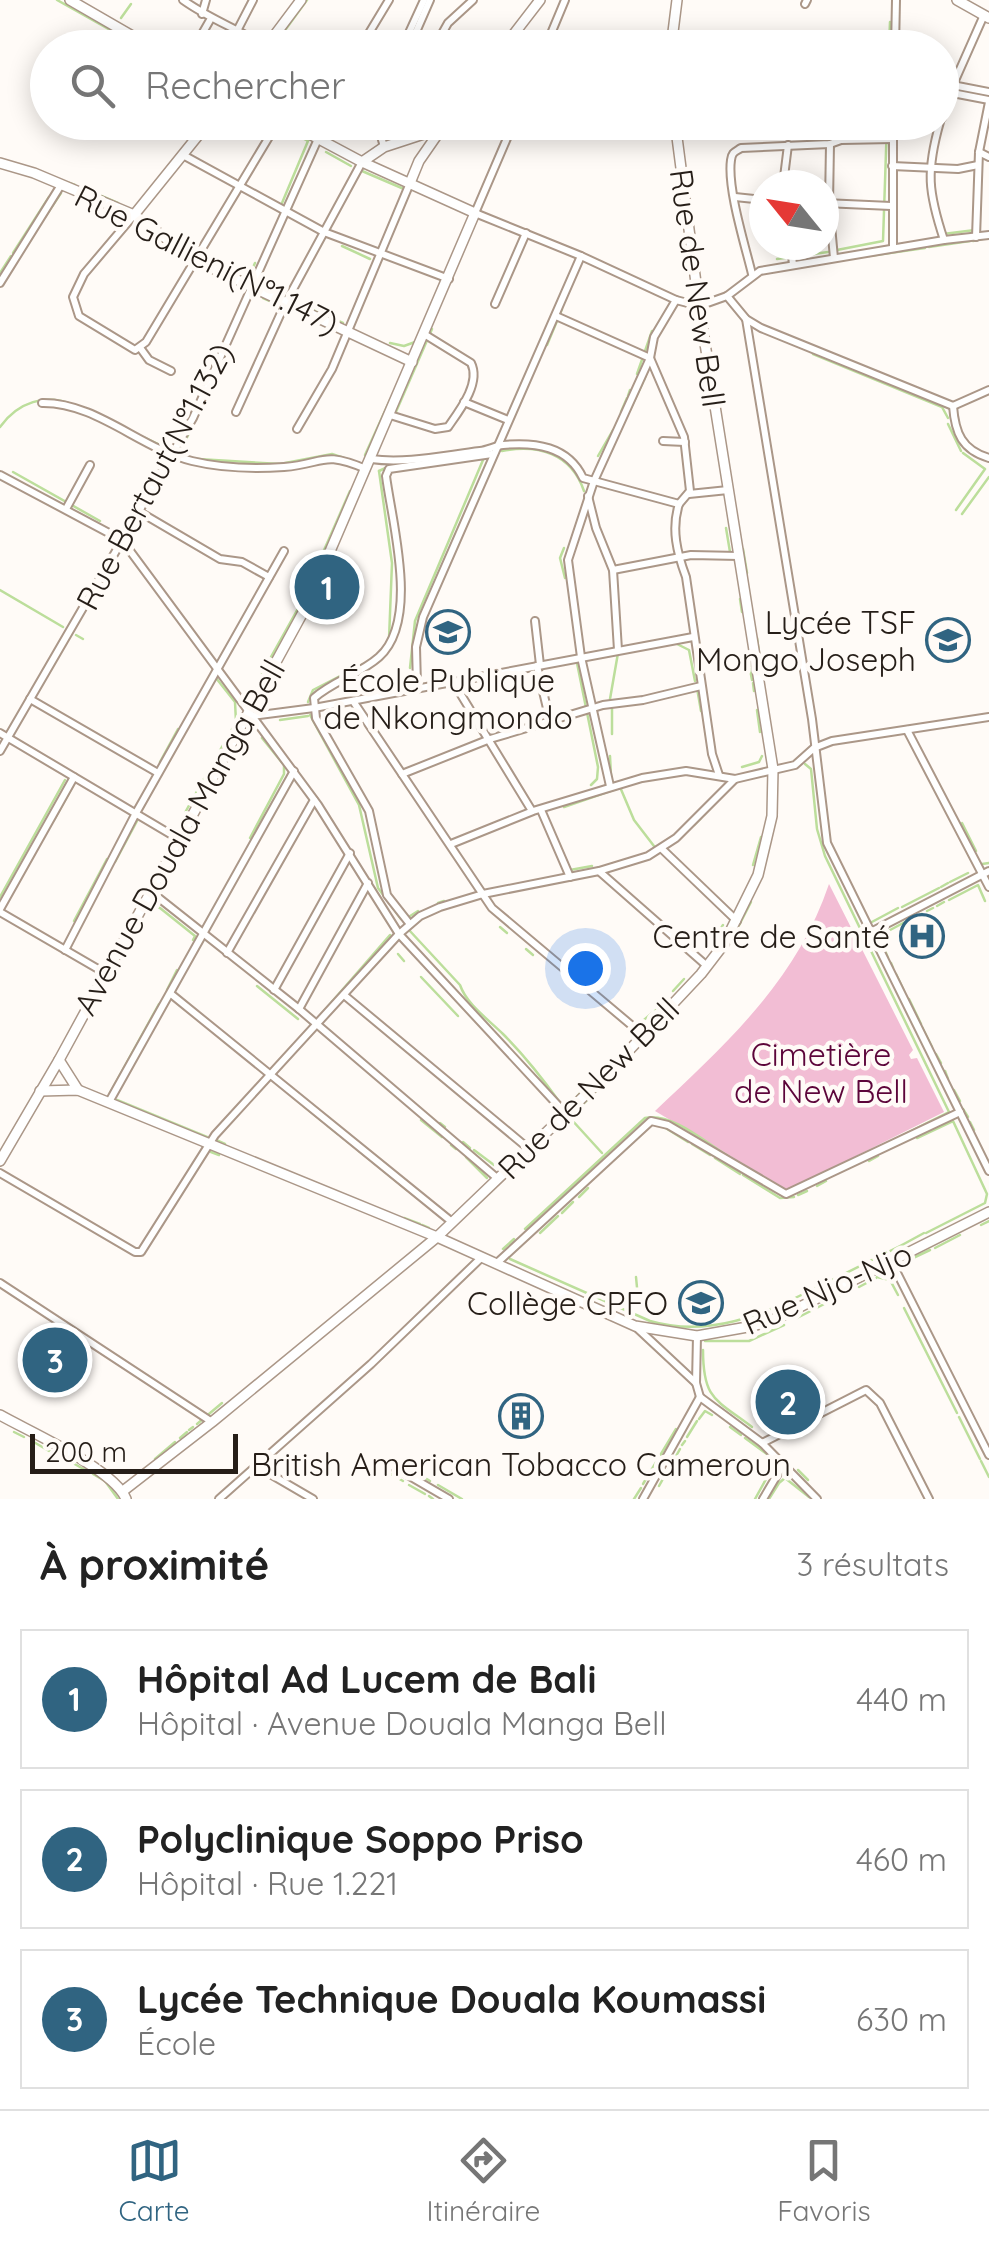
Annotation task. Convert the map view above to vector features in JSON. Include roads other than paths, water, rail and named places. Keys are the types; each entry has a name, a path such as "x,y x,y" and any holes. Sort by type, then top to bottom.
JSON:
{"main road":[{"path":"70,0 121,30"},
{"path":"278,30 301,0"},
{"path":"674,30 676,0"},
{"path":"958,0 986,17"},
{"path":"517,30 537,4"},
{"path":"134,215 195,140"},
{"path":"318,140 476,213"},
{"path":"362,162 403,140"},
{"path":"410,183 434,140"},
{"name":"Rue de New Bell","path":"124,1495 452,1222 642,1036 708,966 737,921 764,854 772,816 774,769 698,306 677,140"},
{"name":"Rue Gallieni(N°1.147)","path":"0,163 134,215 197,261 412,362"},
{"name":"Avenue Douala Manga Bell","path":"0,1160 59,1060 313,593 476,213"},
{"path":"59,1060 78,1090"},
{"path":"40,1091 78,1090"},
{"name":"Rue Njo-Njo","path":"78,1090 437,1236 635,1326 697,1336 734,1331 778,1318 989,1212"},
{"path":"0,1415 102,1472 124,1495"}],"street":[{"path":"183,0 210,20 238,29 253,0"},
{"path":"202,14 206,0"},
{"path":"371,30 389,0"},
{"path":"413,30 427,0"},
{"path":"444,30 472,0"},
{"path":"522,0 537,4"},
{"path":"554,30 566,0"},
{"path":"895,30 896,0"},
{"path":"959,69 986,17"},
{"path":"204,30 210,20"},
{"path":"959,91 989,92"},
{"path":"959,93 989,101 979,152 976,237"},
{"path":"141,349 267,140"},
{"name":"Rue Bertaut(N°1.132)","path":"0,751 4,735 30,700 208,388 318,140"},
{"path":"382,140 384,147"},
{"name":"Avenue Douala Manga Bell","path":"476,213 506,140"},
{"path":"752,274 735,197 731,158 741,148 830,144 841,140"},
{"path":"893,140 893,248"},
{"path":"936,140 929,168 930,196 944,240"},
{"path":"785,170 788,144"},
{"path":"828,170 830,144"},
{"path":"979,152 989,156"},
{"path":"183,155 324,232 449,279"},
{"path":"236,412 285,304 362,162"},
{"path":"892,166 958,169 978,165"},
{"path":"296,429 328,377 410,183"},
{"path":"0,283 61,185"},
{"path":"735,197 749,198"},
{"path":"839,204 891,206"},
{"path":"476,213 698,306 727,296 752,274 822,260"},
{"path":"134,215 84,274 72,296 73,306 79,316 127,347 141,349 149,360 172,372"},
{"path":"495,304 526,233"},
{"path":"839,257 989,236"},
{"path":"417,686 419,629 581,256"},
{"path":"792,260 793,265"},
{"path":"727,296 761,328 953,406 989,390"},
{"path":"610,786 581,657 568,560 594,480 650,358 652,342 676,300"},
{"path":"556,316 650,358 685,442 689,494"},
{"path":"746,318 822,816 837,867 989,1171"},
{"path":"390,414 435,429 450,426 474,379 474,365 424,334"},
{"path":"464,402 508,420"},
{"path":"42,403 76,408 171,455 199,463 241,468 290,466 332,458 367,470"},
{"path":"953,406 959,438 973,452 989,458"},
{"path":"664,441 685,442"},
{"path":"371,459 390,461 547,446 570,458 583,478 679,504"},
{"path":"409,923 388,895 368,808 322,730 314,708 316,695 370,664 386,650 394,632 400,586 386,472 407,464 494,450"},
{"path":"66,509 90,466"},
{"path":"0,475 122,540 294,771 350,853 398,934 566,1114"},
{"path":"719,775 712,754 675,520 679,504 689,494 728,490"},
{"path":"588,496 613,570 618,650"},
{"path":"138,511 220,559 242,562 268,578"},
{"path":"64,950 158,773 284,551"},
{"path":"613,570 696,554 739,556"},
{"path":"535,620 550,721"},
{"path":"250,714 314,708 694,637"},
{"path":"452,680 537,810 570,876"},
{"path":"402,774 490,740 604,705 701,686"},
{"path":"30,700 158,773"},
{"path":"353,700 492,908 642,1036"},
{"path":"451,844 610,786 668,773 703,772 735,778 794,764 814,748 832,741 989,717"},
{"path":"907,730 986,873 989,887"},
{"path":"4,735 178,838"},
{"path":"109,1103 294,771"},
{"path":"74,777 0,910 105,973"},
{"path":"0,1173 134,1252 141,1252 209,1144 409,923 440,907 483,894 599,872 662,849 735,778"},
{"path":"227,953 314,800"},
{"path":"662,849 737,921"},
{"path":"274,990 350,853"},
{"path":"599,872 708,966"},
{"path":"870,933 986,873"},
{"path":"299,1009 368,884"},
{"path":"149,890 299,1009 497,1178"},
{"path":"171,994 452,1222"},
{"path":"344,996 529,1149"},
{"path":"497,1263 651,1121 668,1124 786,1194 960,1112"},
{"path":"220,1499 258,1468 482,1257"},
{"path":"891,1261 989,1455"},
{"path":"0,1284 212,1422"},
{"path":"635,1326 696,1383"},
{"path":"697,1336 696,1383 700,1397 762,1443 817,1499"},
{"path":"762,1443 866,1390 880,1403 929,1499"},
{"path":"643,1499 700,1397"},
{"path":"387,1464 449,1499"},
{"path":"763,1499 783,1465"},
{"path":"258,1468 313,1499"}],"waterway":[{"path":"57,0 110,30"},
{"path":"285,30 307,0"},
{"path":"121,18 131,4"},
{"path":"890,22 890,30"},
{"path":"282,203 306,140"},
{"path":"839,250 883,241 886,140"},
{"path":"326,152 351,166"},
{"path":"362,171 404,189"},
{"path":"69,183 75,185"},
{"path":"45,217 61,193"},
{"path":"99,195 118,203"},
{"path":"13,253 49,197"},
{"path":"943,234 975,230"},
{"path":"973,241 986,238"},
{"path":"929,247 970,241"},
{"path":"342,246 370,259"},
{"path":"869,256 925,248"},
{"path":"0,273 11,256"},
{"path":"853,258 862,257"},
{"path":"249,276 255,263"},
{"path":"221,267 244,278"},
{"path":"263,298 279,305"},
{"path":"307,307 343,323"},
{"path":"547,345 562,309"},
{"path":"310,319 328,327"},
{"path":"395,414 432,329"},
{"path":"637,374 652,331"},
{"path":"390,343 404,346 415,342"},
{"path":"813,354 942,407 948,418"},
{"path":"644,380 650,364"},
{"path":"630,410 643,382"},
{"path":"628,396 630,390"},
{"path":"621,412 627,398"},
{"path":"0,427 15,411 33,402 53,400 74,405"},
{"path":"365,455 390,400"},
{"path":"948,424 961,451"},
{"path":"598,456 613,430"},
{"path":"182,448 190,431"},
{"path":"145,438 166,448"},
{"path":"502,451 528,449 552,454 571,468 584,491"},
{"path":"956,510 985,469 963,453"},
{"path":"198,459 280,464 332,454 359,463"},
{"path":"410,668 415,621 483,460"},
{"path":"379,471 394,464"},
{"path":"379,471 392,563 389,639"},
{"path":"13,472 100,521"},
{"path":"962,514 989,477"},
{"path":"262,673 300,605 350,491"},
{"path":"726,528 730,552"},
{"path":"564,548 560,558 565,578"},
{"path":"743,549 747,573"},
{"path":"0,590 63,627"},
{"path":"740,599 742,612"},
{"path":"76,635 83,639"},
{"path":"757,638 759,653"},
{"path":"675,643 689,650 695,681"},
{"path":"610,699 618,653"},
{"path":"748,656 750,666"},
{"path":"308,702 313,690 371,660"},
{"path":"577,663 598,767 597,779 591,785"},
{"path":"750,669 752,680"},
{"path":"182,818 236,722 235,702 216,678"},
{"path":"753,683 754,691"},
{"path":"697,688 701,711"},
{"path":"142,809 209,689"},
{"path":"612,709 612,734"},
{"path":"757,710 760,732"},
{"path":"310,715 359,805 378,888 401,919"},
{"path":"280,720 308,716"},
{"path":"160,762 178,729"},
{"path":"250,838 284,774 284,765 262,738"},
{"path":"610,756 611,776"},
{"path":"742,767 759,762 762,756"},
{"path":"805,764 811,769 817,829 825,856 949,1112 895,1139"},
{"path":"0,897 65,780"},
{"path":"54,820 74,784"},
{"path":"620,787 634,820 657,850"},
{"path":"564,807 619,788"},
{"path":"704,815 721,797"},
{"path":"694,825 701,818"},
{"path":"115,862 137,821"},
{"path":"962,823 976,851"},
{"path":"753,865 761,837"},
{"path":"74,921 107,859"},
{"path":"982,864 989,863"},
{"path":"570,870 592,866"},
{"path":"950,882 968,873"},
{"path":"941,887 948,883"},
{"path":"949,900 978,885 985,901"},
{"path":"902,907 939,888"},
{"path":"438,903 444,901"},
{"path":"732,939 751,902"},
{"path":"937,906 944,902"},
{"path":"152,906 195,936 193,940"},
{"path":"870,923 898,908"},
{"path":"927,911 933,908"},
{"path":"407,918 418,911"},
{"path":"909,920 922,914"},
{"path":"888,958 879,936 905,922"},
{"path":"718,933 723,925"},
{"path":"500,927 507,933"},
{"path":"409,930 526,1059 561,1104"},
{"path":"317,1019 390,935"},
{"path":"526,949 533,955"},
{"path":"398,954 404,961"},
{"path":"891,963 893,968"},
{"path":"167,990 177,970"},
{"path":"896,974 904,991"},
{"path":"421,977 458,1016"},
{"path":"673,991 684,979"},
{"path":"257,986 298,1019"},
{"path":"909,999 921,1024"},
{"path":"655,1011 662,1003"},
{"path":"110,1093 159,1004"},
{"path":"637,1026 652,1013"},
{"path":"922,1027 932,1047"},
{"path":"936,1054 941,1063"},
{"path":"945,1071 948,1079"},
{"path":"560,1127 599,1088"},
{"path":"954,1090 960,1101"},
{"path":"572,1102 581,1092"},
{"path":"293,1097 322,1121"},
{"path":"117,1100 207,1137"},
{"path":"963,1109 968,1117"},
{"path":"525,1229 645,1118 677,1124 728,1156"},
{"path":"571,1119 602,1153"},
{"path":"421,1120 442,1137"},
{"path":"917,1138 953,1121 987,1194 985,1203 926,1233"},
{"path":"970,1122 974,1130"},
{"path":"440,1123 445,1127"},
{"path":"328,1126 338,1134"},
{"path":"664,1127 688,1142"},
{"path":"526,1158 550,1137"},
{"path":"343,1138 357,1149"},
{"path":"216,1140 225,1144"},
{"path":"463,1142 470,1148"},
{"path":"692,1144 710,1155"},
{"path":"451,1145 456,1149"},
{"path":"474,1150 494,1165"},
{"path":"359,1151 368,1158"},
{"path":"211,1152 219,1155"},
{"path":"869,1161 878,1156"},
{"path":"466,1157 487,1178"},
{"path":"715,1158 740,1174"},
{"path":"373,1162 407,1190"},
{"path":"743,1175 780,1198 794,1197"},
{"path":"817,1186 826,1181"},
{"path":"579,1197 588,1188"},
{"path":"798,1195 807,1191"},
{"path":"562,1213 573,1202"},
{"path":"540,1233 558,1216"},
{"path":"404,1218 420,1224"},
{"path":"981,1225 989,1221"},
{"path":"422,1225 429,1228"},
{"path":"902,1245 924,1233"},
{"path":"935,1248 960,1235"},
{"path":"503,1249 514,1239"},
{"path":"828,1282 902,1245"},
{"path":"910,1265 913,1258 930,1250"},
{"path":"510,1259 650,1321 672,1326 735,1321 815,1288"},
{"path":"636,1277 638,1298"},
{"path":"877,1277 890,1280 898,1295"},
{"path":"859,1287 876,1278"},
{"path":"836,1298 848,1292"},
{"path":"797,1318 836,1298"},
{"path":"904,1308 957,1413"},
{"path":"705,1341 749,1341 784,1325"},
{"path":"703,1350 709,1389 752,1427"},
{"path":"197,1424 222,1403"},
{"path":"699,1419 705,1411 712,1415"},
{"path":"959,1417 980,1459"},
{"path":"687,1437 697,1421"},
{"path":"189,1430 193,1427"},
{"path":"730,1427 741,1435"},
{"path":"643,1484 676,1429"},
{"path":"14,1432 24,1437"},
{"path":"180,1438 187,1432"},
{"path":"745,1438 771,1457"},
{"path":"32,1441 56,1455"},
{"path":"682,1445 685,1441"},
{"path":"155,1459 175,1442"},
{"path":"675,1458 680,1449"},
{"path":"64,1458 87,1471"},
{"path":"659,1486 673,1461"},
{"path":"755,1499 776,1461"},
{"path":"981,1461 989,1477"},
{"path":"412,1470 430,1481"},
{"path":"798,1470 808,1480"},
{"path":"389,1473 403,1481"},
{"path":"93,1474 105,1481 118,1499"},
{"path":"769,1499 785,1478 809,1497"},
{"path":"409,1485 425,1494"},
{"path":"438,1485 462,1499"},
{"path":"634,1499 641,1488"},
{"path":"429,1496 433,1499"}],"place":[{"name":"Hôpital Ad Lucem de Bali","path":"327,587"},
{"name":"École Publique de Nkongmondo","path":"448,632"},
{"name":"Lycée TSF Mongo Joseph","path":"948,640"},
{"name":"Centre de Santé","path":"922,936"},
{"name":"Collège CPFO","path":"701,1303"},
{"name":"Lycée Technique Douala Koumassi","path":"55,1360"},
{"name":"Polyclinique Soppo Priso","path":"788,1402"},
{"name":"British American Tobacco Cameroun","path":"521,1416"}],"park label":[{"name":"Cimetière de New Bell","path":"821,1072"}]}
